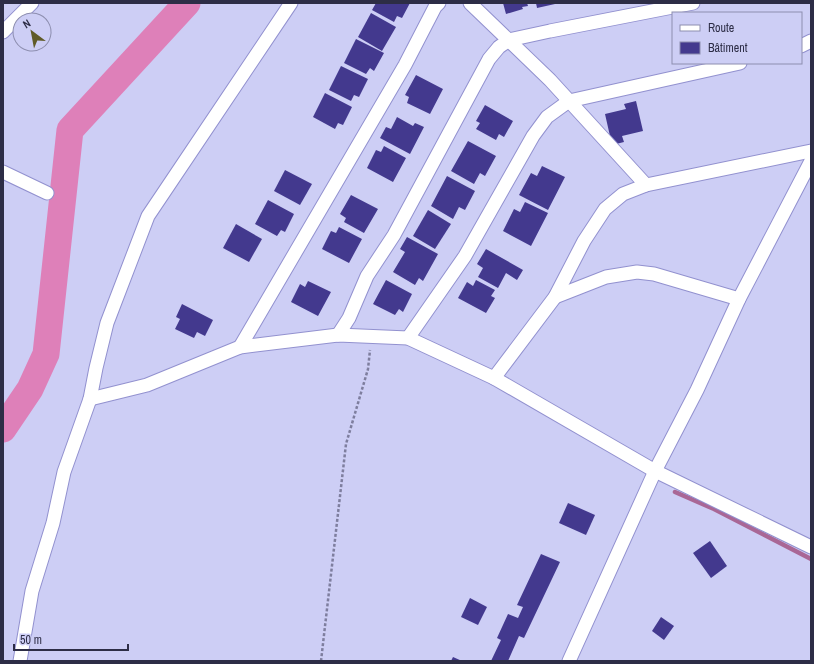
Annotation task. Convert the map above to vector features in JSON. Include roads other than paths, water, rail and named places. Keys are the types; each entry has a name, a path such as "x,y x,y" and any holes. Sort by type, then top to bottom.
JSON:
{"street":[{"path":"3,32 32,3"},
{"path":"20,661 32,591 53,523 64,472 90,399 107,323 148,216 292,3"},
{"path":"240,347 405,65 435,7 439,3"},
{"path":"470,3 550,80 646,185"},
{"path":"338,335 349,318 367,276 394,235 489,59 499,47 509,40 693,3"},
{"path":"802,46 811,41"},
{"path":"408,338 465,256 533,136 547,117 569,101 736,64"},
{"path":"494,378 555,296 584,242 605,209 622,194 646,185 811,151"},
{"path":"569,661 655,471 698,390 739,299 811,161"},
{"path":"3,172 47,193"},
{"path":"555,296 606,277 637,272 654,274 739,299"},
{"path":"90,399 147,385 240,347 338,335 408,338 494,378 655,471 811,547"}],"waterway":[{"path":"3,429 30,389 46,354 70,130 187,3"},
{"path":"675,492 714,509 811,559"}]}
